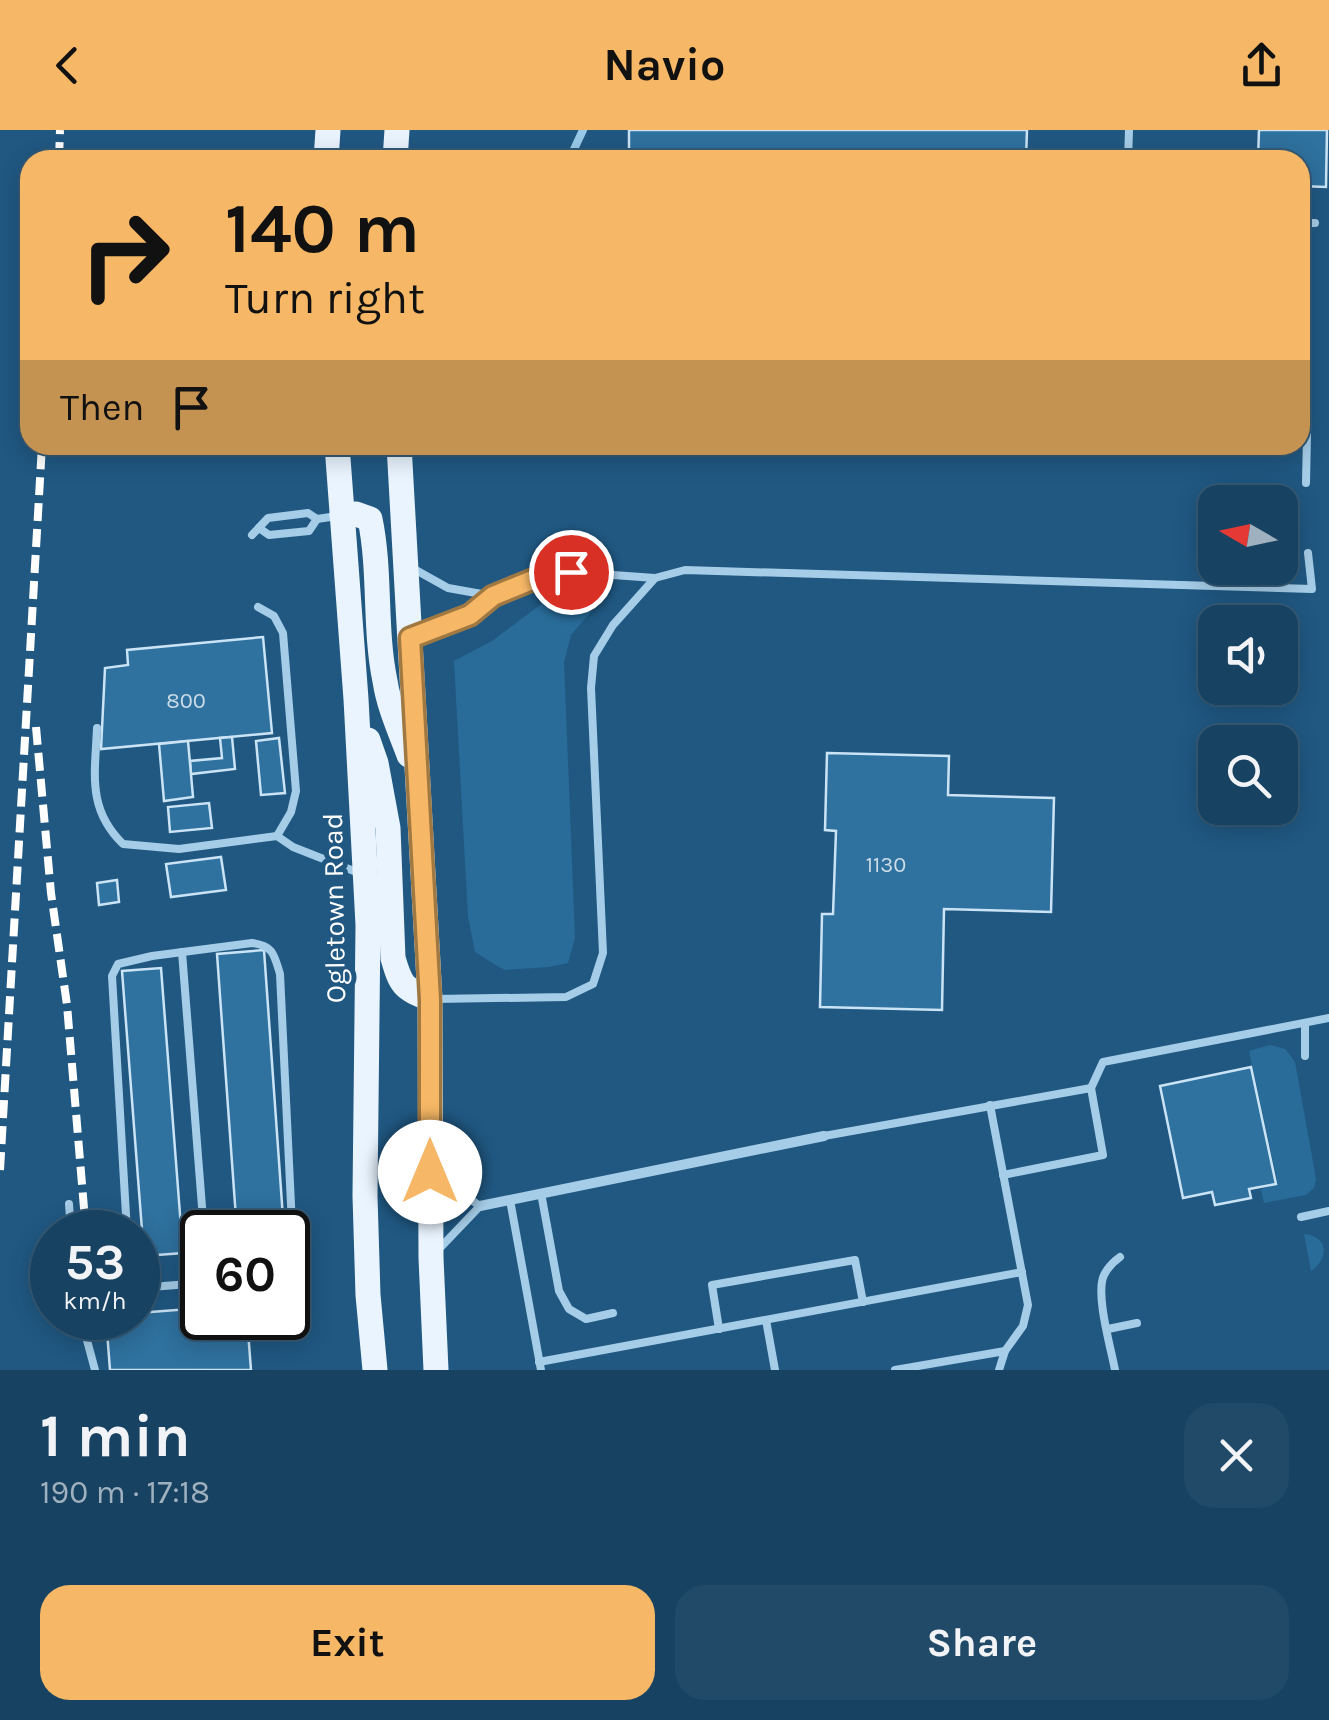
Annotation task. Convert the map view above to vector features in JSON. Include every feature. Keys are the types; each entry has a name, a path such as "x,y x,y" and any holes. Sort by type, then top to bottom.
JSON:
{"main road":[{"name":"Ogletown Road","path":"337,455 330,517 356,699 368,926 365,1196 375,1370"},
{"path":"399,455 430,1000 431,1258 436,1370"},
{"path":"330,517 356,514 370,519 384,682 418,777"},
{"path":"356,699 376,763 388,828 393,958 407,990 430,1000"}],"street":[{"path":"480,1206 824,1136"}],"lane":[{"path":"1310,224 1315,224"},
{"path":"1306,483 1307,455"},
{"path":"308,514 330,517 309,531 256,532 268,518 308,514"},
{"path":"410,638 470,615 493,596 537,578 571,572 655,578 685,570 1312,589 1308,553"},
{"path":"406,563 448,588 493,596"},
{"path":"430,1000 566,998 594,984 602,954 591,688 594,656 613,625 655,578"},
{"path":"258,608 274,616 283,632 296,791 291,812 277,836"},
{"path":"96,728 97,804 108,829 123,844 178,849 277,836 292,848 365,875"},
{"path":"126,1210 112,976 118,964 252,943 265,945 274,954 280,974 289,1210"},
{"path":"182,952 202,1210"},
{"path":"1003,1174 1104,1155 1091,1088 1103,1062 1329,1018"},
{"path":"1305,1023 1305,1056"},
{"path":"824,1136 1091,1088"},
{"path":"990,1106 1028,1305 1023,1326 1005,1351 999,1370"},
{"path":"430,1172 480,1206 431,1258"},
{"path":"540,1193 559,1291 569,1310 586,1318 614,1313"},
{"path":"510,1200 540,1366 1022,1272"},
{"path":"69,1204 69,1210"},
{"path":"1301,1216 1329,1212"},
{"path":"1115,1370 1102,1278 1120,1257"},
{"path":"719,1329 712,1286 855,1260 863,1302"},
{"path":"766,1320 776,1370"},
{"path":"1108,1329 1136,1324"},
{"path":"87,1340 95,1370"},
{"path":"895,1370 1005,1351"}],"shaded area":[{"path":"556,593 589,594 597,599 571,635 564,662 575,938 568,963 504,970 475,952 468,916 454,661 492,641"},
{"path":"1270,1045 1285,1049 1295,1062 1316,1179 1314,1188 1306,1195 1264,1203 1261,1189 1278,1184 1249,1051"},
{"path":"1304,1234 1318,1239 1324,1249 1321,1260 1311,1271"}],"building":[{"path":"629,130 1027,130 1026,150 629,150"},
{"path":"1259,130 1327,130 1326,187 1310,186 1310,150 1258,150"},
{"path":"263,637 272,733 101,749 105,668 128,665 127,650"},
{"path":"232,737 235,769 191,774 190,761 222,758 220,738"},
{"path":"279,738 285,793 261,795 256,741"},
{"path":"188,741 193,797 164,801 159,744"},
{"path":"827,753 949,756 948,795 1054,798 1051,912 944,909 942,1010 820,1007 822,914 833,914 836,831 825,830"},
{"path":"209,803 212,828 170,832 168,807"},
{"path":"221,857 226,890 171,897 166,864"},
{"path":"117,880 119,902 99,905 97,883"},
{"path":"264,950 282,1210 235,1210 217,954"},
{"path":"161,968 180,1253 160,1255 160,1210 140,1210 122,971"},
{"path":"1251,1067 1276,1184 1249,1189 1251,1198 1215,1205 1212,1192 1183,1198 1160,1086"},
{"path":"180,1310 180,1340 249,1340 251,1370 110,1370 108,1340 160,1340 160,1311"}],"waterway":[{"path":"574,150 583,130"}],"railway":[{"path":"59,150 60,130"},
{"path":"0,1170 41,455"},
{"path":"36,727 51,893 67,1005 84,1210"}],"route":[{"path":"430,1172 430,1000 410,638 470,615 493,596 537,578 571,572"}]}
